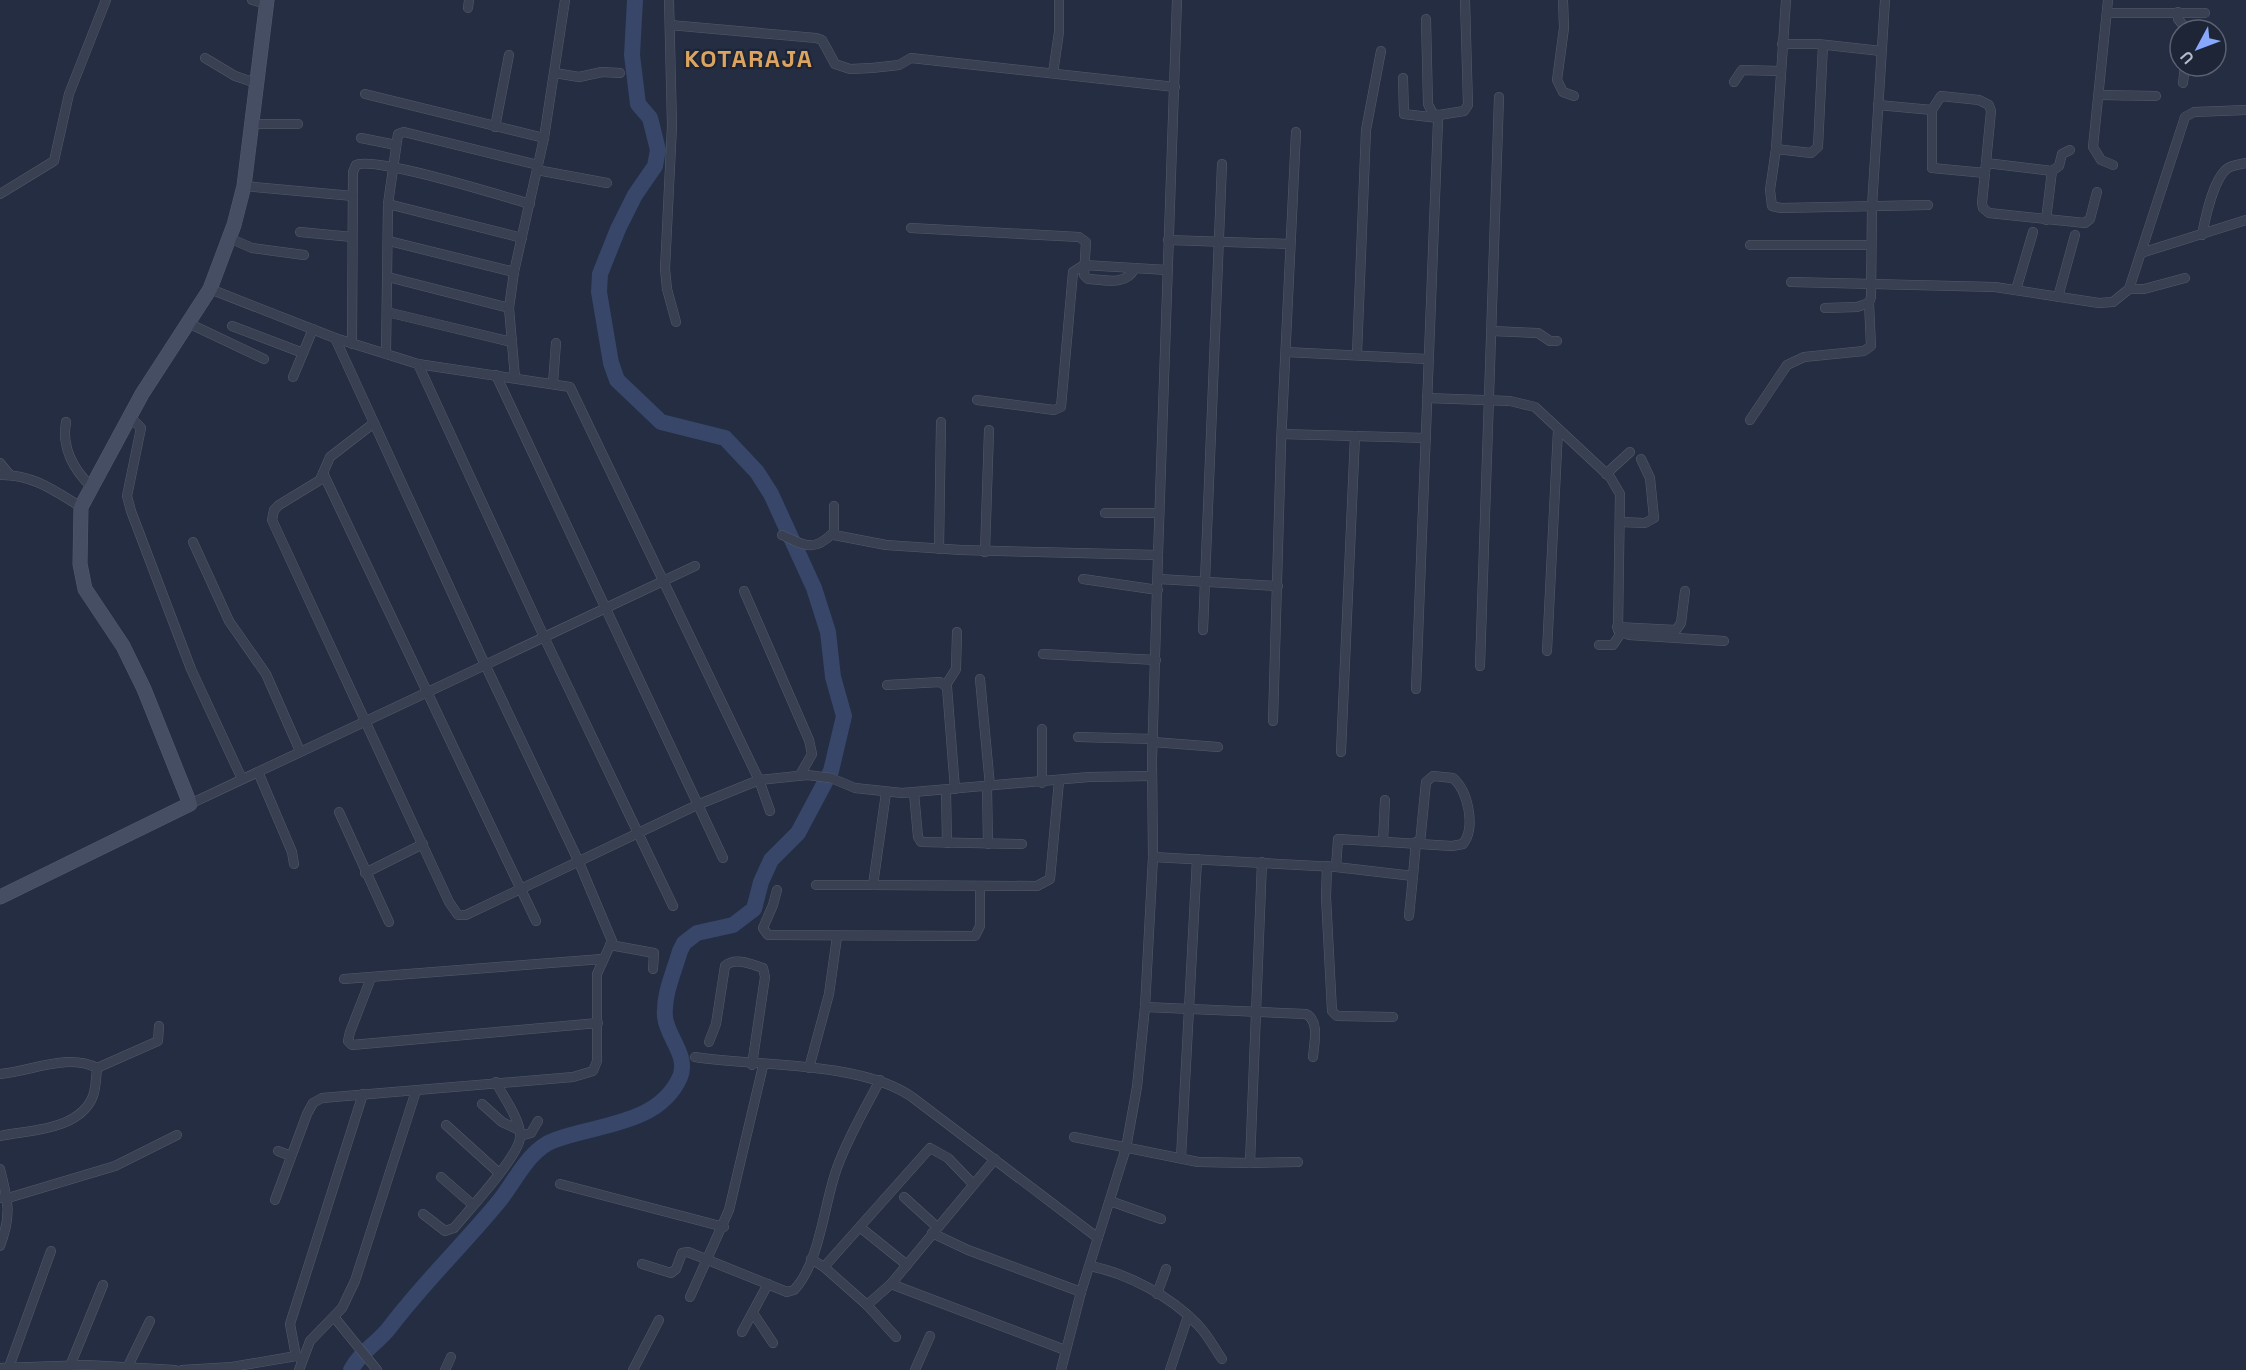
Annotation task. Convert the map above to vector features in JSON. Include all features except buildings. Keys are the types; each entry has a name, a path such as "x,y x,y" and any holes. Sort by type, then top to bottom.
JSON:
{"street":[{"path":"0,194 54,161 69,94 106,0"},
{"path":"189,804 144,689 123,646 85,589 80,564 81,507 129,416 210,289 229,238 244,186 267,2 252,0"},
{"path":"515,378 509,309 514,272 544,138 565,0"},
{"path":"669,0 672,126 665,269 667,289 676,322"},
{"path":"1053,73 1059,32 1059,0"},
{"path":"1061,1370 1081,1292 1126,1148 1137,1086 1145,1007 1153,857 1152,776 1159,513 1177,0"},
{"path":"1404,78 1404,114 1438,116 1464,111 1468,105 1465,0"},
{"path":"1563,0 1564,28 1557,80 1563,92 1574,96"},
{"path":"1786,0 1776,149 1770,190 1772,206 1781,208 1928,205"},
{"path":"1750,420 1787,365 1804,357 1864,351 1871,346 1869,303 1872,206 1885,0"},
{"path":"2108,0 2093,147 2101,160 2113,165"},
{"path":"2175,0 2178,18"},
{"path":"2107,13 2205,13"},
{"path":"1426,19 1428,104 1433,114 1438,116"},
{"path":"670,25 816,38 822,40 835,64 850,69 899,65 911,58 1175,87"},
{"path":"1782,44 1822,45 1881,51"},
{"path":"1776,149 1811,153 1818,147 1822,45"},
{"path":"1357,354 1366,130 1381,51"},
{"path":"495,127 509,55"},
{"path":"205,57 235,76 256,82"},
{"path":"1734,82 1742,70 1781,70"},
{"path":"555,73 579,77 602,72 620,73"},
{"path":"2183,83 2184,78"},
{"path":"365,94 544,138"},
{"path":"2100,95 2156,96"},
{"path":"2070,150 2063,153 2060,166 2052,171 1985,168 1932,168 1932,110 1941,96 1979,100 1989,105 1991,111 1985,168 1982,203 1985,211 2046,220 2087,222 2092,216 2097,192"},
{"path":"1480,666 1499,97"},
{"path":"1878,105 1932,110"},
{"path":"1791,282 1955,285 2016,290 2099,303 2113,302 2128,289 2185,117 2194,112 2246,110"},
{"path":"1416,689 1438,116"},
{"path":"252,124 298,124"},
{"path":"386,354 388,204 398,134 404,132 537,168 607,183"},
{"path":"1273,721 1289,244 1296,132"},
{"path":"361,138 396,145"},
{"path":"352,344 352,172 356,165 362,162 392,167 530,204"},
{"path":"1203,630 1222,164"},
{"path":"2202,235 2206,215 2222,173 2231,166 2246,165"},
{"path":"2046,220 2052,171"},
{"path":"244,186 353,195"},
{"path":"388,204 522,238"},
{"path":"2141,253 2246,220"},
{"path":"911,228 1079,237 1086,242 1084,275 1089,279 1125,280 1135,268 1167,270"},
{"path":"300,232 352,237"},
{"path":"2016,290 2033,232"},
{"path":"2058,297 2075,235"},
{"path":"229,238 252,248 304,255"},
{"path":"1168,240 1289,244"},
{"path":"389,241 514,272"},
{"path":"1750,245 1871,245"},
{"path":"978,400 1054,410 1061,407 1073,272 1084,265"},
{"path":"388,277 509,309"},
{"path":"2128,289 2144,289 2185,278"},
{"path":"210,289 335,338 418,364 570,387 577,396 663,582 759,780 770,812"},
{"path":"1825,308 1857,308 1869,303"},
{"path":"387,312 512,342"},
{"path":"188,323 264,359"},
{"path":"232,326 303,353"},
{"path":"293,377 313,329"},
{"path":"1492,331 1538,333 1550,341 1557,341"},
{"path":"275,1200 313,1103 322,1098 588,1074 593,1071 597,1061 597,974 610,945 610,933 578,860 485,665 335,338"},
{"path":"553,383 556,343"},
{"path":"1286,352 1427,359"},
{"path":"418,364 545,639 673,906"},
{"path":"496,375 723,858"},
{"path":"1427,398 1489,401 1535,407 1606,474 1620,494 1619,630 1614,645 1599,645"},
{"path":"129,416 141,428 127,496 131,512 191,669 242,779"},
{"path":"66,422 64,433 71,460 81,477 92,487"},
{"path":"939,549 941,422"},
{"path":"374,423 338,449 330,457 320,480 274,510 272,520 449,902 458,915 466,915 578,860 759,780 804,775 831,778 855,788 886,793 914,793 1152,776"},
{"path":"985,552 989,430"},
{"path":"1547,651 1558,430"},
{"path":"1282,434 1425,438"},
{"path":"1341,753 1355,436"},
{"path":"1606,474 1630,452"},
{"path":"1620,522 1645,523 1654,518 1650,478 1641,459"},
{"path":"0,464 5,475 20,475 43,483 81,507"},
{"path":"323,472 425,693 536,921"},
{"path":"782,535 810,546 821,544 833,533 834,506"},
{"path":"1105,513 1159,513"},
{"path":"833,533 870,543 939,549 1158,555"},
{"path":"193,542 229,621 266,674 300,751"},
{"path":"0,897 300,751 545,639 695,566"},
{"path":"1083,579 1158,590"},
{"path":"1159,579 1278,586"},
{"path":"744,591 809,740 812,754 804,775"},
{"path":"1619,630 1676,630 1681,623 1685,591"},
{"path":"1619,630 1724,641"},
{"path":"946,685 956,669 957,632"},
{"path":"1043,654 1156,660"},
{"path":"980,679 989,786 988,844"},
{"path":"887,686 940,682 946,685 949,695 950,790 947,843"},
{"path":"1042,729 1042,783"},
{"path":"1078,737 1218,747"},
{"path":"258,772 292,852 294,864"},
{"path":"1393,1017 1337,1016 1332,1011 1326,897 1338,839 1418,842 1452,846 1465,841 1468,804 1453,778 1433,776 1426,782 1418,842 1413,876 1409,916"},
{"path":"816,885 1037,886 1048,881 1059,781"},
{"path":"873,885 886,793"},
{"path":"914,793 919,839 927,843 1022,844"},
{"path":"1383,841 1385,800"},
{"path":"339,812 389,922"},
{"path":"365,873 423,844"},
{"path":"1153,857 1331,867 1413,876"},
{"path":"1181,1158 1197,859"},
{"path":"1250,1163 1262,862"},
{"path":"777,890 763,928 768,935 975,936 980,926 980,886"},
{"path":"809,1068 833,976 837,937"},
{"path":"610,945 654,953 653,969"},
{"path":"344,979 602,959"},
{"path":"709,1042 716,1024 724,966 729,963 744,962 763,968 765,977 752,1065"},
{"path":"371,978 350,1032 348,1041 352,1045 598,1023"},
{"path":"1145,1007 1298,1012 1311,1017 1315,1024 1313,1057"},
{"path":"98,1068 158,1041 159,1026"},
{"path":"695,1057 752,1065 809,1068 866,1075 880,1080 906,1092 1098,1238"},
{"path":"0,1074 23,1072 64,1061 86,1062 98,1068"},
{"path":"690,1297 724,1227 740,1170 763,1066"},
{"path":"0,1136 41,1130 77,1116 93,1097 98,1068"},
{"path":"642,1264 671,1273 676,1269 684,1252 787,1292 794,1290 801,1282 811,1258 837,1168 880,1080"},
{"path":"496,1082 520,1133"},
{"path":"182,1370 232,1367 300,1357 310,1341 342,1308 355,1281 416,1091"},
{"path":"299,1370 300,1357 290,1324 363,1094"},
{"path":"482,1104 502,1122 526,1137 538,1121"},
{"path":"446,1125 499,1173"},
{"path":"423,1214 447,1232 454,1228 499,1173 520,1133"},
{"path":"4,1198 115,1166 177,1135"},
{"path":"1074,1137 1198,1162 1298,1162"},
{"path":"824,1267 930,1148 948,1158 974,1184"},
{"path":"278,1151 291,1156"},
{"path":"867,1305 891,1284 995,1159"},
{"path":"0,1169 9,1217 0,1246"},
{"path":"441,1177 473,1205"},
{"path":"560,1184 724,1227"},
{"path":"904,1197 934,1230 968,1250 1081,1292"},
{"path":"1110,1202 1161,1219"},
{"path":"861,1228 907,1265"},
{"path":"51,1251 5,1367 128,1366 175,1370"},
{"path":"811,1258 867,1305 896,1337"},
{"path":"1090,1266 1157,1294 1202,1328 1222,1359"},
{"path":"1157,1294 1166,1269"},
{"path":"742,1332 768,1284"},
{"path":"891,1284 1065,1350"},
{"path":"70,1366 103,1285"},
{"path":"753,1313 773,1343"},
{"path":"1170,1370 1188,1316"},
{"path":"334,1317 377,1370"},
{"path":"633,1370 659,1320"},
{"path":"128,1366 150,1321"},
{"path":"915,1370 930,1336"},
{"path":"445,1370 451,1357"}],"waterway":[{"path":"351,1370 487,1216 538,1150 555,1140 642,1114 658,1105 670,1093 680,1077 682,1062 667,1024 665,1009 667,992 680,951 684,943 697,933 733,925 754,909 761,882 771,860 798,833 831,771 844,716 833,677 828,632 814,588 771,494 757,472 725,438 661,422 617,380 611,363 599,292 600,274 635,195 655,166 658,150 650,118 638,104 632,55 635,0"}],"district":[{"name":"KOTARAJA","path":"749,59"}]}
